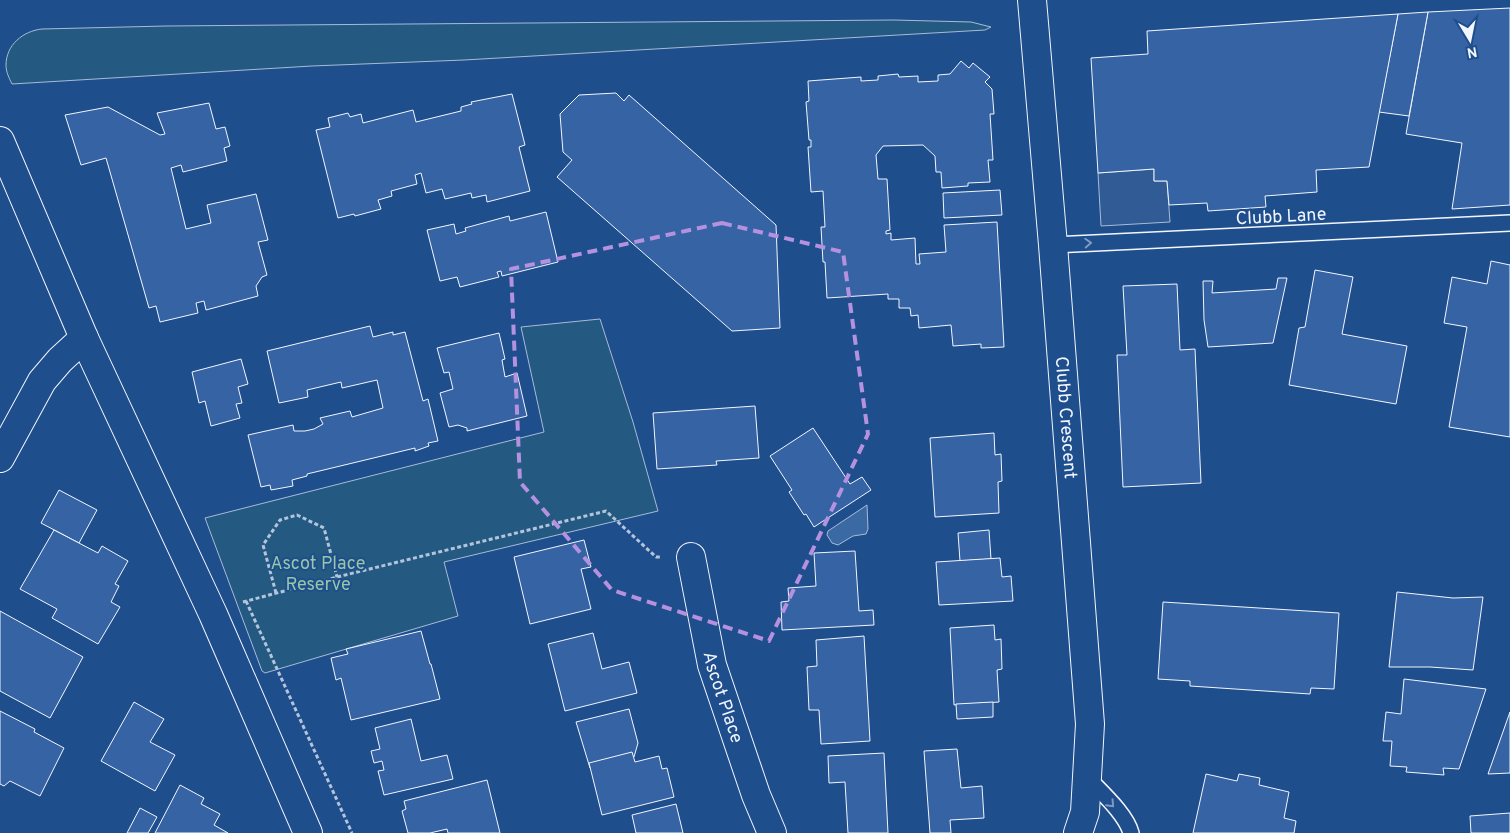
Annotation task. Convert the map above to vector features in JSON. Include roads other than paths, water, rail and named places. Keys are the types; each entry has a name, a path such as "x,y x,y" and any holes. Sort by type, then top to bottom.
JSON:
{"street":[{"name":"Clubb Crescent","path":"1032,0 1090,724 1085,812 1078,833"},
{"path":"0,141 84,338 213,614 308,833"},
{"path":"0,458 42,381 60,360 84,338"},
{"name":"Ascot Place","path":"691,557 712,665 756,795 772,833"}],"lane":[{"name":"Clubb Lane","path":"1053,245 1510,223"},
{"path":"1087,778 1118,811 1129,825 1131,833"}],"park label":[{"name":"Ascot Place Reserve","path":"318,573"}]}
